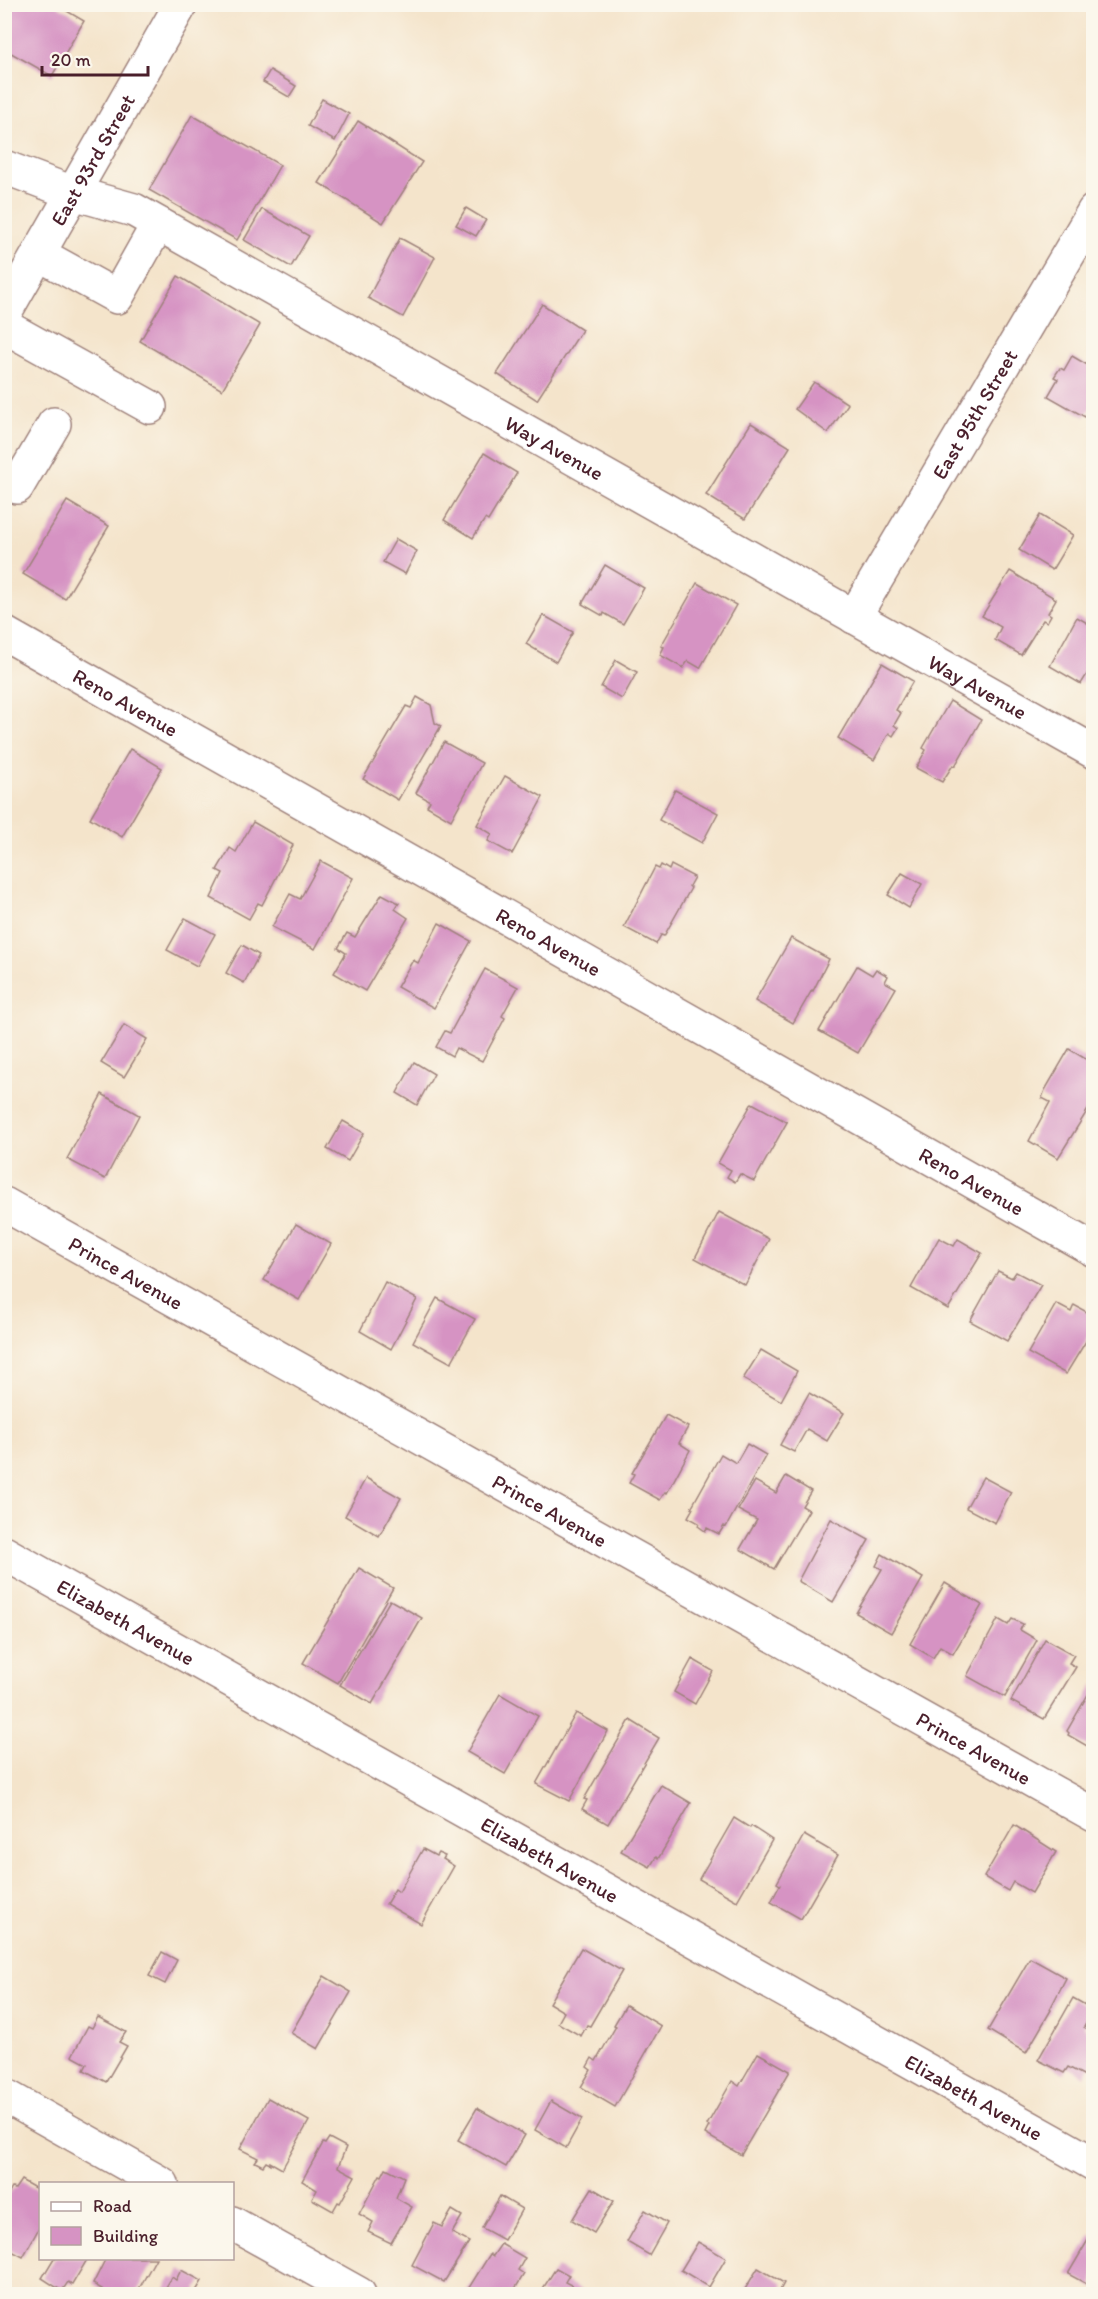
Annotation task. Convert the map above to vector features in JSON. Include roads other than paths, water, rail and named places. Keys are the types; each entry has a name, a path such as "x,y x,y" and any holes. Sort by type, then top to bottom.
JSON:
{"street":[{"name":"East 93rd Street","path":"4,314 181,4"},
{"name":"Way Avenue","path":"4,167 73,193 134,210 1094,752"},
{"name":"East 95th Street","path":"854,617 1094,211"},
{"path":"39,254 117,297 158,224"},
{"path":"4,326 150,408"},
{"path":"9,492 54,424"},
{"name":"Reno Avenue","path":"4,633 1094,1250"},
{"name":"Prince Avenue","path":"4,1204 1094,1815"},
{"name":"Elizabeth Avenue","path":"4,1553 1094,2164"},
{"path":"4,2095 158,2182"},
{"path":"234,2224 359,2295"}]}
